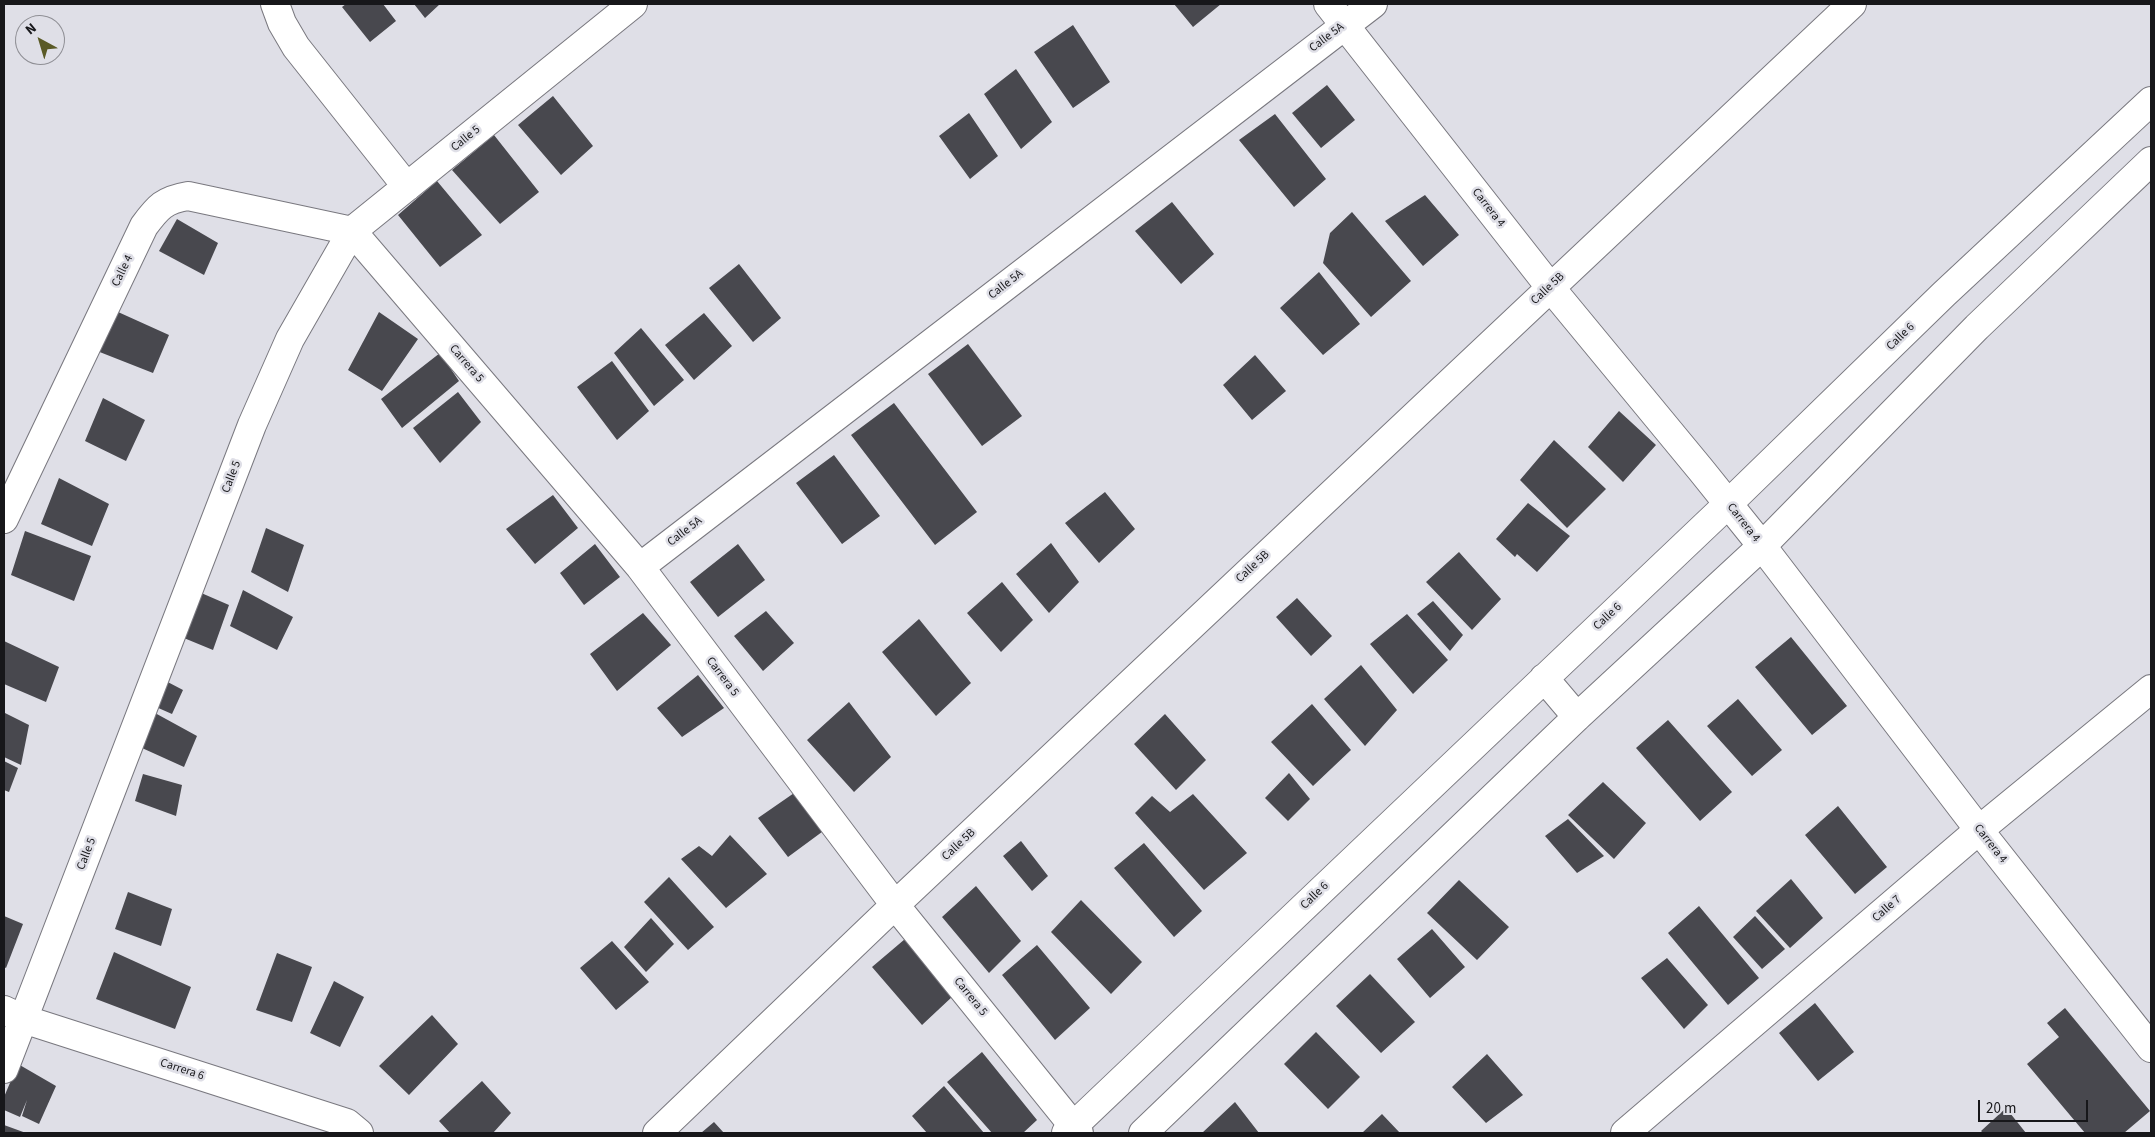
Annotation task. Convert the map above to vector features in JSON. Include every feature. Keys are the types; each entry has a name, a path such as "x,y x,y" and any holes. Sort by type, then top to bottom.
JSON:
{"street":[{"path":"275,4 282,23 296,47 407,188"},
{"name":"Calle 5","path":"4,1069 14,1014 252,425 290,339 352,231 633,4"},
{"name":"Carrera 4","path":"1328,4 1550,287 1762,546 1979,830 2151,1048"},
{"name":"Calle 5A","path":"640,567 1373,4"},
{"name":"Calle 5B","path":"657,1133 1550,287 1852,4"},
{"name":"Calle 6","path":"1073,1131 1544,678 1728,504 1944,294 2151,101"},
{"path":"1143,1133 1577,717 1762,546 1977,327 2151,160"},
{"name":"Calle 4","path":"4,519 144,226 157,209 167,201 188,196 352,231"},
{"name":"Carrera 5","path":"352,231 640,567 895,906 1073,1131"},
{"path":"1544,678 1577,717"},
{"name":"Calle 7","path":"1625,1133 1979,830 2151,688"},
{"name":"Carrera 6","path":"14,1014 347,1123 359,1133"}],"building":[{"path":"346,4 383,4 396,21 370,42 342,7"},
{"path":"414,4 440,4 425,18"},
{"path":"1174,4 1221,4 1193,27"},
{"path":"1073,25 1110,82 1073,108 1034,52"},
{"path":"1016,69 1052,122 1021,149 984,94"},
{"path":"1327,85 1355,120 1321,148 1292,113"},
{"path":"553,96 593,146 561,175 518,125"},
{"path":"969,113 998,156 970,179 939,136"},
{"path":"1275,114 1326,179 1294,207 1239,140"},
{"path":"494,135 539,192 500,224 452,170"},
{"path":"437,181 482,235 440,267 398,215"},
{"path":"1425,195 1459,235 1423,266 1385,221"},
{"path":"1172,202 1214,254 1181,284 1135,231"},
{"path":"1352,212 1411,281 1371,317 1323,263 1330,233"},
{"path":"177,219 218,243 204,275 159,251"},
{"path":"739,264 781,318 753,342 709,288"},
{"path":"1319,272 1360,324 1323,355 1280,308"},
{"path":"107,307 169,335 153,373 92,349"},
{"path":"379,312 418,339 382,391 348,370"},
{"path":"704,313 732,346 694,380 665,345"},
{"path":"641,328 684,380 654,406 614,353"},
{"path":"968,344 1022,416 982,446 928,374"},
{"path":"440,353 459,381 402,428 381,399"},
{"path":"1255,355 1286,391 1252,420 1223,385"},
{"path":"612,361 649,411 617,440 577,387"},
{"path":"458,392 481,422 440,463 413,428"},
{"path":"103,398 145,420 126,461 85,441"},
{"path":"894,403 977,512 935,545 851,435"},
{"path":"1619,411 1656,445 1623,482 1588,447"},
{"path":"1554,440 1606,489 1567,528 1520,480"},
{"path":"834,455 880,516 842,544 796,483"},
{"path":"59,478 109,504 92,546 41,524"},
{"path":"1105,492 1135,529 1099,563 1065,523"},
{"path":"553,495 578,528 535,564 506,529"},
{"path":"1528,503 1570,536 1537,572 1517,554 1515,557 1496,539"},
{"path":"266,528 304,545 288,592 251,572"},
{"path":"25,531 91,556 74,601 11,575"},
{"path":"1051,543 1079,582 1049,613 1016,574"},
{"path":"595,544 620,577 584,605 560,573"},
{"path":"738,544 765,580 718,617 690,582"},
{"path":"1459,552 1501,599 1472,630 1426,582"},
{"path":"1002,582 1033,620 1001,652 967,613"},
{"path":"192,589 229,605 213,650 179,636"},
{"path":"243,590 293,617 277,650 230,626"},
{"path":"1297,598 1332,636 1311,656 1276,617"},
{"path":"1433,601 1463,635 1450,651 1417,614"},
{"path":"766,611 794,643 763,671 734,636"},
{"path":"643,613 671,645 617,691 590,654"},
{"path":"1407,614 1448,660 1413,694 1370,644"},
{"path":"919,619 971,683 936,716 882,652"},
{"path":"1791,637 1847,706 1812,735 1755,667"},
{"path":"4,641 59,667 46,702 4,684"},
{"path":"1361,665 1397,710 1365,746 1324,699"},
{"path":"698,675 724,708 682,737 657,708"},
{"path":"160,678 183,690 172,714 147,703"},
{"path":"1738,699 1782,750 1752,776 1707,726"},
{"path":"849,702 891,757 854,792 807,740"},
{"path":"1312,704 1351,750 1313,786 1271,742"},
{"path":"5,713 29,725 21,765 4,757"},
{"path":"155,713 197,736 184,767 142,748"},
{"path":"1165,714 1206,760 1176,790 1134,744"},
{"path":"1668,720 1732,792 1700,821 1636,748"},
{"path":"4,761 18,768 9,792 4,790"},
{"path":"1289,773 1310,799 1288,821 1265,798"},
{"path":"143,774 182,785 176,816 135,801"},
{"path":"1603,782 1646,823 1614,859 1568,815"},
{"path":"797,791 826,829 788,857 758,818"},
{"path":"1193,794 1247,853 1204,890 1135,813 1152,796 1170,812"},
{"path":"1838,806 1887,867 1855,894 1805,835"},
{"path":"1568,819 1604,856 1577,873 1545,836"},
{"path":"730,835 767,874 726,908 681,859 699,846 712,856"},
{"path":"1021,841 1048,876 1032,891 1003,856"},
{"path":"1144,843 1202,911 1174,937 1114,868"},
{"path":"669,877 714,927 688,950 644,902"},
{"path":"1791,879 1823,918 1790,948 1756,911"},
{"path":"1459,880 1509,927 1477,960 1427,913"},
{"path":"976,886 1021,941 989,973 942,917"},
{"path":"128,892 172,909 161,946 115,929"},
{"path":"1081,900 1142,962 1111,994 1051,932"},
{"path":"1699,906 1759,978 1728,1005 1668,933"},
{"path":"4,916 23,924 6,968 4,967"},
{"path":"1755,916 1785,949 1762,969 1733,937"},
{"path":"651,918 674,944 646,972 624,947"},
{"path":"1432,929 1465,967 1430,998 1397,959"},
{"path":"905,939 953,996 922,1025 872,967"},
{"path":"612,941 649,982 616,1010 580,968"},
{"path":"1037,945 1090,1008 1055,1040 1002,975"},
{"path":"114,952 191,987 175,1029 96,999"},
{"path":"277,953 312,967 292,1022 256,1010"},
{"path":"1667,958 1708,1005 1684,1029 1641,978"},
{"path":"1370,974 1415,1022 1381,1053 1336,1006"},
{"path":"334,981 364,997 340,1047 310,1033"},
{"path":"1815,1003 1854,1052 1818,1081 1779,1033"},
{"path":"2065,1008 2150,1111 2124,1133 2085,1133 2027,1064 2059,1037 2047,1023"},
{"path":"432,1015 458,1044 409,1095 379,1066"},
{"path":"1316,1032 1360,1077 1328,1109 1284,1064"},
{"path":"982,1052 1037,1120 1023,1133 992,1133 947,1082"},
{"path":"1487,1054 1523,1095 1486,1123 1452,1087"},
{"path":"18,1064 56,1086 39,1124 22,1116 27,1100 20,1117 4,1110 4,1097"},
{"path":"482,1081 511,1113 493,1133 450,1133 439,1121"},
{"path":"944,1086 984,1133 927,1133 912,1116"},
{"path":"1235,1102 1259,1133 1202,1133"},
{"path":"2006,1108 2026,1133 1983,1133 1981,1131"},
{"path":"1382,1114 1400,1133 1362,1133"},
{"path":"714,1122 724,1133 701,1133"},
{"path":"4,1125 26,1133 4,1133"}]}
